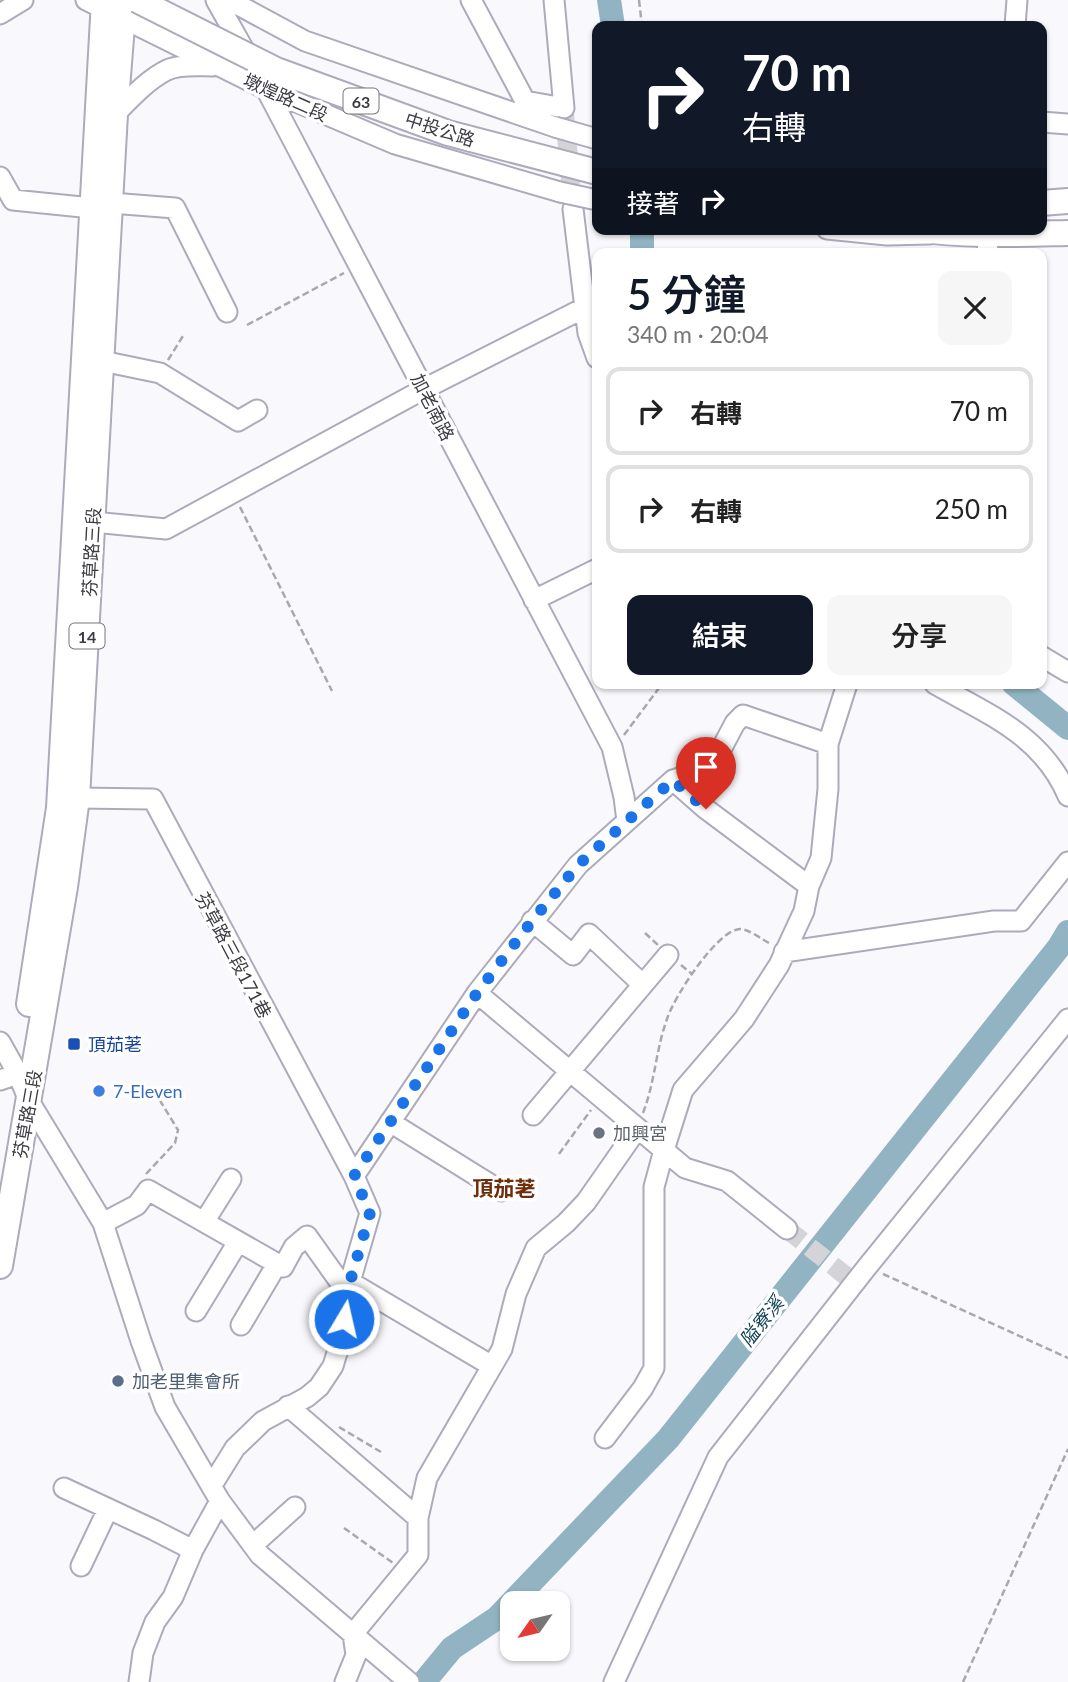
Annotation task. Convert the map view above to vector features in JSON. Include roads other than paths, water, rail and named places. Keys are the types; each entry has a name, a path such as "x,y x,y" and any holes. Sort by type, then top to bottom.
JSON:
{"main road":[{"name":"中投公路","path":"169,0 281,55 441,114 592,155"},
{"name":"中投公路","path":"113,5 448,134 592,171"},
{"name":"芬草路三段","path":"0,1266 65,887 77,798 103,361 102,205 115,114 113,5"},
{"name":"芬草路三段","path":"0,1170 9,1077 59,808 102,205 113,5"},
{"path":"1047,203 1068,201"},
{"path":"1047,235 1068,233"},
{"path":"959,235 988,239 1041,235"}],"street":[{"path":"0,14 23,0"},
{"name":"加老南路","path":"216,0 266,89 612,747 627,821"},
{"path":"229,0 305,41 592,138"},
{"path":"471,0 525,101 564,108 555,0"},
{"path":"1015,21 1017,0"},
{"name":"墩煌路二段","path":"113,5 216,66 395,144 592,199"},
{"path":"115,114 140,90 168,69 188,65 216,66"},
{"path":"1047,122 1068,124"},
{"path":"0,177 13,200 175,208 227,312"},
{"path":"573,209 584,308 592,345"},
{"path":"93,522 166,529 424,389 584,308"},
{"path":"103,361 160,373 238,421 257,410"},
{"path":"534,600 592,571"},
{"path":"1047,660 1068,672"},
{"path":"605,1438 643,1388 654,1368 654,1187 683,1090 744,1019 779,965 804,911 809,886 821,858 828,789 828,744 845,689"},
{"path":"944,689 1017,731 1042,752 1059,775 1068,796"},
{"path":"139,1682 143,1653 155,1622 173,1597 235,1447 263,1421 307,1397 333,1366 340,1343 349,1289 370,1213 354,1176 477,993 578,865 673,780 701,771 716,759 735,723 743,715 828,744"},
{"path":"673,780 706,809 809,886"},
{"name":"芬草路三段171巷","path":"77,798 153,799 354,1176"},
{"path":"784,952 994,921 1021,921 1068,862"},
{"path":"532,921 573,955 589,933 642,984"},
{"path":"533,1115 668,955"},
{"path":"477,993 685,1168 727,1181 787,1229"},
{"path":"614,1682 718,1457 857,1275 1068,1018"},
{"path":"0,1042 9,1077 29,1101 103,1223 165,1407 216,1493 260,1555 409,1682"},
{"path":"390,1122 501,1191"},
{"path":"345,1682 360,1641 404,1571 418,1555 418,1518 428,1478 502,1349 516,1294 536,1248 586,1202 637,1129"},
{"path":"204,1222 231,1179"},
{"path":"103,1223 138,1205 148,1190 283,1267 294,1247 307,1236 349,1289 492,1366"},
{"path":"197,1311 238,1242"},
{"path":"241,1325 276,1264"},
{"path":"288,1406 418,1518"},
{"path":"64,1488 192,1550"},
{"path":"253,1545 295,1507"},
{"path":"81,1566 108,1509"}],"waterway":[{"name":"隘寮溪","path":"609,0 612,21"},
{"name":"隘寮溪","path":"642,235 642,248"},
{"name":"隘寮溪","path":"1020,689 1068,728"},
{"name":"隘寮溪","path":"424,1682 452,1648 497,1618 668,1439 1059,947 1068,932"}],"tunnel":[{"path":"564,108 573,209"},
{"path":"787,1229 846,1276"}],"place":[{"name":"頂茄荖","path":"74,1044"},
{"name":"7-Eleven","path":"99,1091"},
{"name":"加興宮","path":"599,1133"},
{"name":"加老里集會所","path":"118,1381"}],"district":[{"name":"頂茄荖","path":"504,1187"}]}
